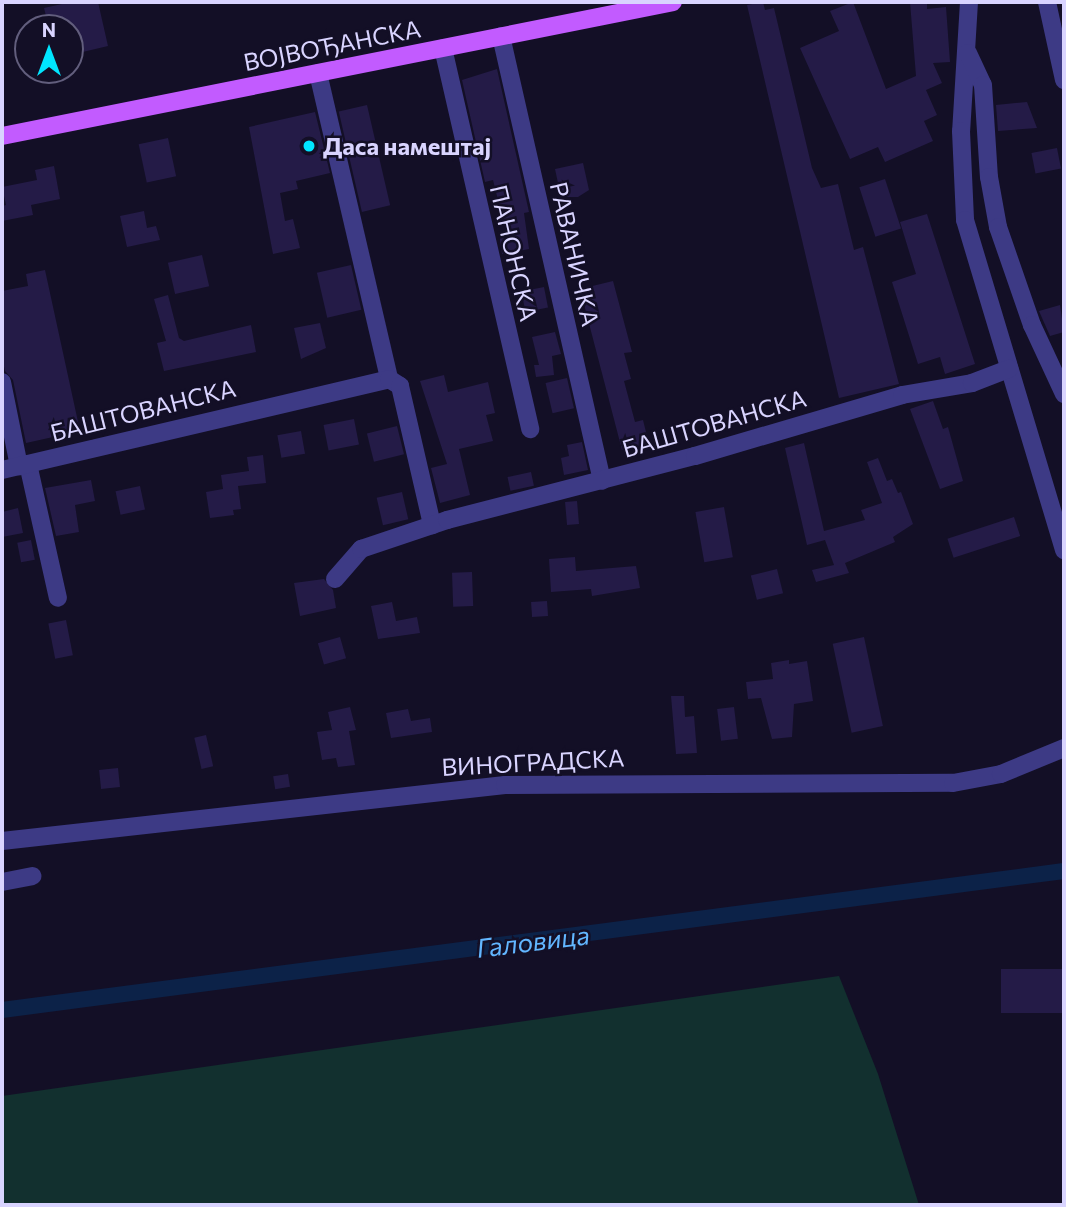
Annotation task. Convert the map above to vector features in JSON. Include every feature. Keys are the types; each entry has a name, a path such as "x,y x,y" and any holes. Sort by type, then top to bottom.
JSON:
{"main road":[{"name":"ВОЈВОЂАНСКА","path":"2,136 673,2"}],"street":[{"path":"969,2 968,53 961,131 963,205 1005,371 1064,551"},
{"path":"1047,2 1064,80"},
{"name":"РАВАНИЧКА","path":"501,36 602,481"},
{"name":"ПАНОНСКА","path":"443,48 530,429"},
{"path":"968,53 984,85 991,193 998,227 1032,325 1063,389"},
{"path":"317,73 389,379 400,386 432,525"},
{"name":"БАШТОВАНСКА","path":"335,579 360,549 432,525 602,481 854,407 984,380 1005,371"},
{"name":"БАШТОВАНСКА","path":"16,467 389,379"},
{"path":"2,382 16,467 58,598"},
{"name":"ВИНОГРАДСКА","path":"2,841 515,784 953,783 1002,774 1064,748"},
{"path":"2,882 32,876"}],"green space":[{"path":"839,976 878,1074 919,1205 2,1205 2,1096"}],"building":[{"path":"71,2 98,2 108,46 84,52 84,14 46,14 44,8"},
{"path":"763,2 765,10 774,8 812,168 821,188 838,184 854,250 863,247 899,384 839,398 747,5"},
{"path":"853,2 886,89 916,76 910,2 927,2 927,9 946,7 950,62 933,63 942,83 926,90 937,115 924,121 933,141 885,162 878,147 850,159 800,48 839,31 830,11"},
{"path":"497,69 529,212 524,213 529,249 502,254 499,233 506,232 493,180 485,182 462,80"},
{"path":"1027,102 1037,128 998,131 996,105"},
{"path":"367,105 390,205 362,212 339,112"},
{"path":"315,112 330,173 296,181 298,189 280,193 285,221 293,219 300,248 273,254 249,127"},
{"path":"168,138 176,176 147,182 139,144"},
{"path":"1057,148 1061,169 1035,174 1031,153"},
{"path":"583,163 589,190 578,197 561,197 555,169"},
{"path":"54,166 60,199 31,205 33,215 2,221 2,206 6,205 2,187 37,180 35,170"},
{"path":"885,179 901,228 875,237 859,187"},
{"path":"144,211 147,228 156,226 160,240 127,247 120,216"},
{"path":"927,214 975,364 945,374 940,357 918,364 892,282 916,274 900,222"},
{"path":"202,255 209,286 175,294 168,263"},
{"path":"351,265 361,310 327,318 317,273"},
{"path":"45,270 80,431 26,443 13,380 5,371 2,358 2,291 28,286 26,274"},
{"path":"613,281 632,352 624,353 631,379 624,381 635,422 643,420 649,444 622,450 580,289"},
{"path":"544,287 548,308 525,312 521,291"},
{"path":"168,295 179,338 184,341 251,325 256,352 164,371 157,343 166,341 154,299"},
{"path":"1060,305 1064,332 1050,336 1039,311"},
{"path":"320,323 326,348 301,359 294,328"},
{"path":"555,332 561,354 552,356 554,375 536,377 534,365 539,365 532,337"},
{"path":"444,375 448,392 488,382 495,413 486,415 493,441 459,449 470,495 440,503 431,468 447,464 420,381"},
{"path":"567,378 574,408 553,413 546,383"},
{"path":"933,401 943,429 948,427 963,481 940,489 910,409"},
{"path":"354,419 359,445 329,450 324,425"},
{"path":"397,426 404,454 374,462 367,433"},
{"path":"301,431 305,454 281,458 277,435"},
{"path":"582,442 588,470 564,475 561,458 569,456 567,445"},
{"path":"804,443 824,531 865,520 861,510 882,503 867,462 878,458 887,481 892,479 898,493 901,492 913,524 893,537 895,542 845,563 849,573 816,582 812,570 834,565 825,540 807,545 785,448"},
{"path":"263,455 266,483 238,486 241,509 233,510 234,515 210,518 206,492 223,489 221,475 249,471 247,457"},
{"path":"531,472 534,486 510,491 508,477"},
{"path":"91,480 95,501 75,505 79,532 56,536 45,488"},
{"path":"140,486 145,509 121,515 116,491"},
{"path":"402,492 408,519 383,525 377,498"},
{"path":"577,501 579,524 567,525 565,502"},
{"path":"724,507 733,557 704,562 695,512"},
{"path":"18,508 23,533 2,537 2,512"},
{"path":"1014,517 1020,536 954,558 947,539"},
{"path":"31,540 35,560 21,562 17,543"},
{"path":"575,557 576,571 636,566 640,588 592,596 591,589 551,592 549,559"},
{"path":"777,569 783,593 757,600 751,576"},
{"path":"472,572 473,606 453,607 452,573"},
{"path":"324,579 333,590 336,608 300,616 294,583"},
{"path":"547,601 548,616 532,617 531,602"},
{"path":"392,602 396,621 417,617 420,633 378,639 371,606"},
{"path":"66,620 73,655 55,659 48,623"},
{"path":"340,637 346,658 324,664 318,643"},
{"path":"864,637 883,726 852,733 833,644"},
{"path":"789,660 789,664 807,661 813,701 794,704 792,737 772,739 761,698 748,699 746,682 773,679 771,663"},
{"path":"671,696 684,696 685,717 694,716 697,753 676,754"},
{"path":"350,707 356,730 349,731 355,765 338,767 336,758 322,760 317,732 332,730 328,712"},
{"path":"734,707 738,739 721,741 717,709"},
{"path":"408,709 411,721 430,718 432,732 391,738 386,713"},
{"path":"206,735 213,766 202,769 194,738"},
{"path":"118,768 120,787 101,789 99,770"},
{"path":"288,774 290,787 275,789 273,776"},
{"path":"1001,969 1064,969 1064,1013 1001,1013"}],"waterway":[{"name":"Галовица","path":"2,1010 1064,871"}],"place":[{"name":"Даса намештај","path":"309,146"}]}
